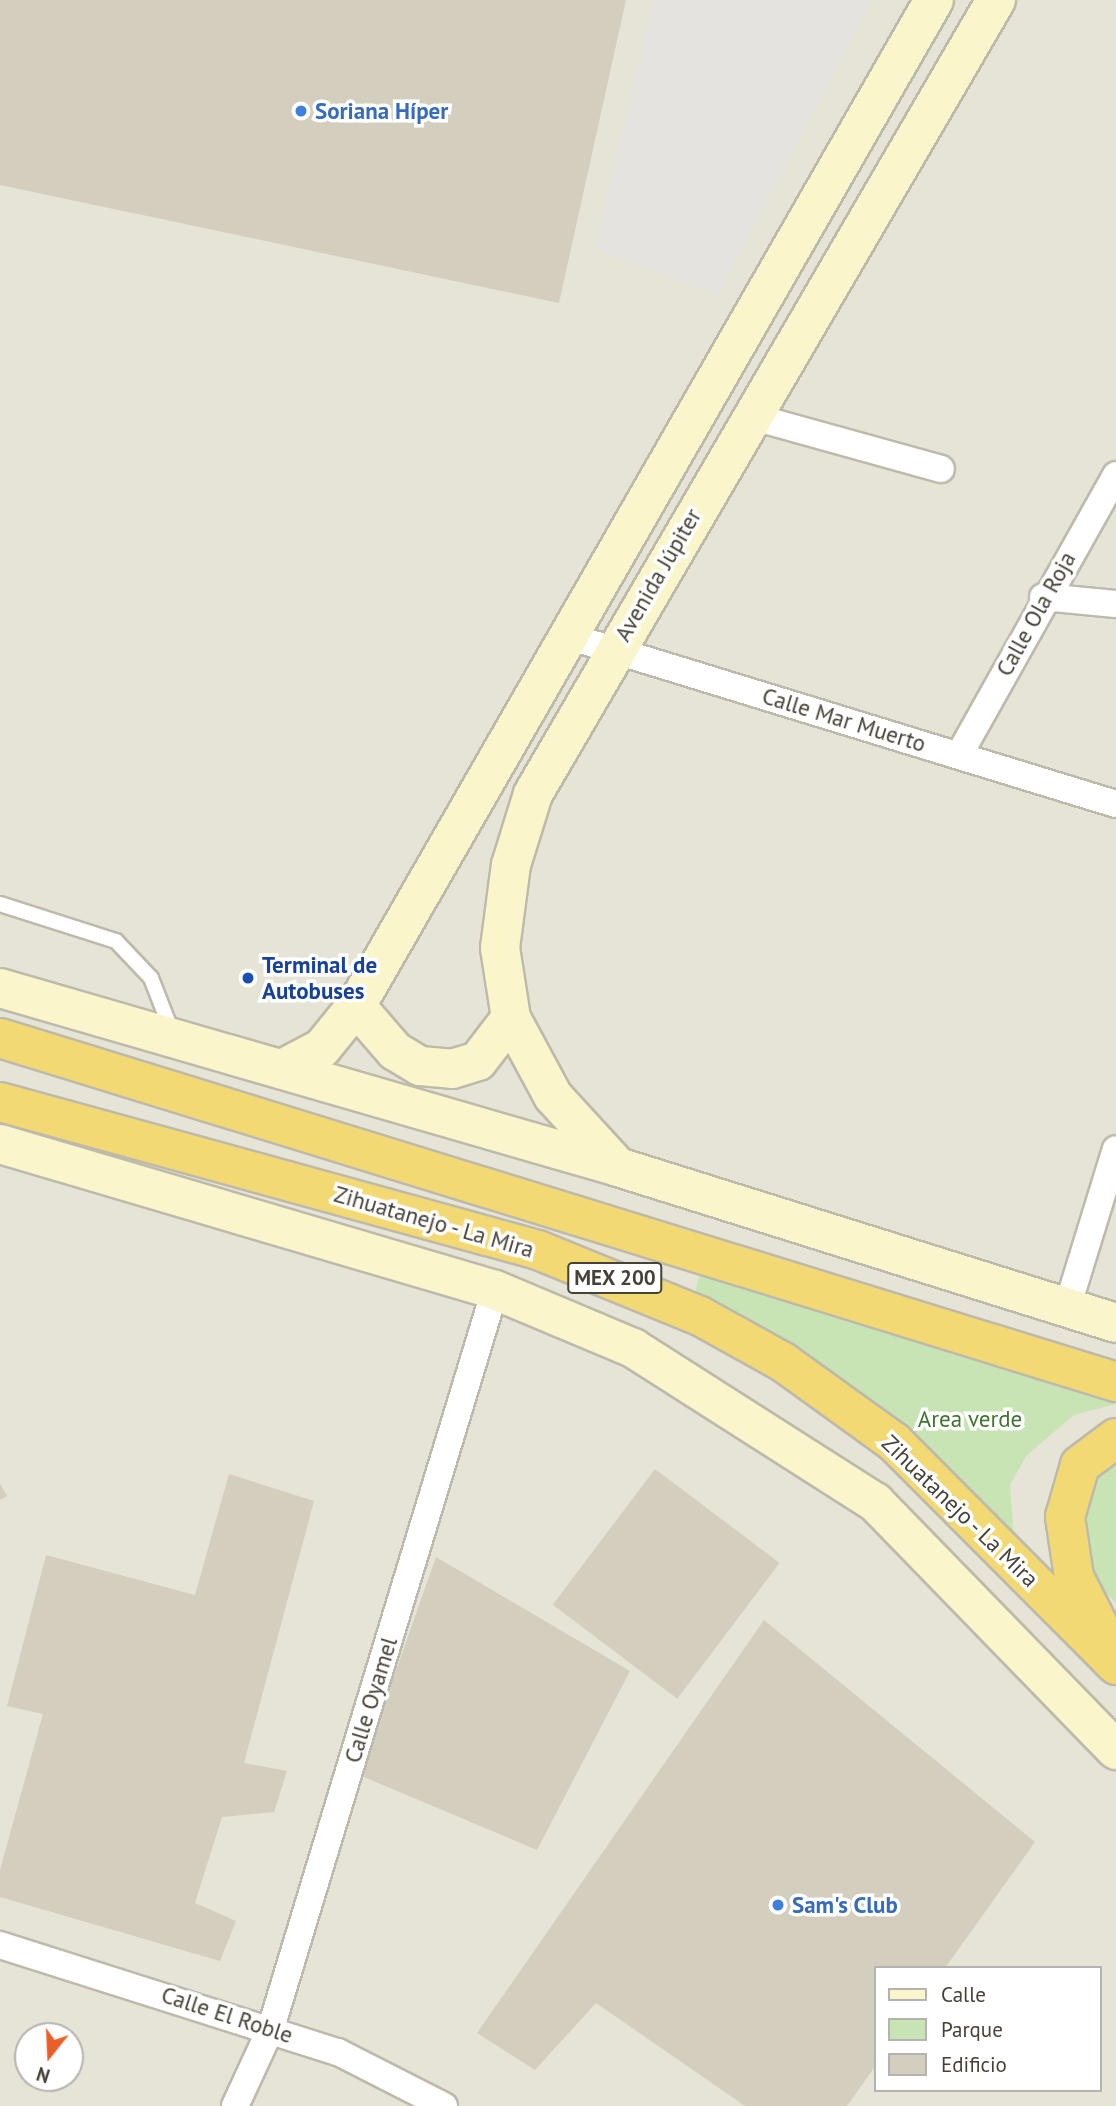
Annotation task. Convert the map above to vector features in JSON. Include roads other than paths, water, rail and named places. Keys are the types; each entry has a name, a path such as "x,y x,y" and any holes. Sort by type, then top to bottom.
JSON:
{"highway":[{"name":"Zihuatanejo - La Mira","path":"0,1038 1116,1382"},
{"name":"Zihuatanejo - La Mira","path":"0,1102 538,1250 700,1316 783,1362 894,1443 1116,1663"},
{"path":"1116,1438 1080,1465 1069,1485 1065,1530 1074,1577 1116,1663"}],"street":[{"name":"Avenida Júpiter","path":"282,1069 322,1048 356,1006 571,637 934,0"},
{"name":"Avenida Júpiter","path":"618,1167 553,1096 512,1018 500,948 511,865 533,794 750,416 996,0"},
{"path":"750,416 941,469"},
{"name":"Calle Ola Roja","path":"959,755 1043,597 1116,475"},
{"path":"1043,597 1116,604"},
{"name":"Calle Mar Muerto","path":"571,637 1116,804"},
{"path":"0,988 618,1167 1116,1323"},
{"path":"356,1006 395,1051 420,1066 452,1069 478,1061 512,1018"},
{"path":"0,1143 495,1290 633,1348 875,1502 1116,1750"},
{"path":"1067,1308 1116,1149"},
{"name":"Calle Oyamel","path":"235,2106 271,2028 495,1290"},
{"name":"Calle El Roble","path":"0,1945 271,2028 383,2072 444,2106"}],"lane":[{"path":"0,904 116,941 151,978 175,1040"}],"place":[{"name":"Soriana Híper","path":"301,111"},
{"name":"Terminal de Autobuses","path":"248,978"},
{"name":"Sam's Club","path":"778,1905"}],"park label":[{"name":"Area verde","path":"970,1419"}]}
